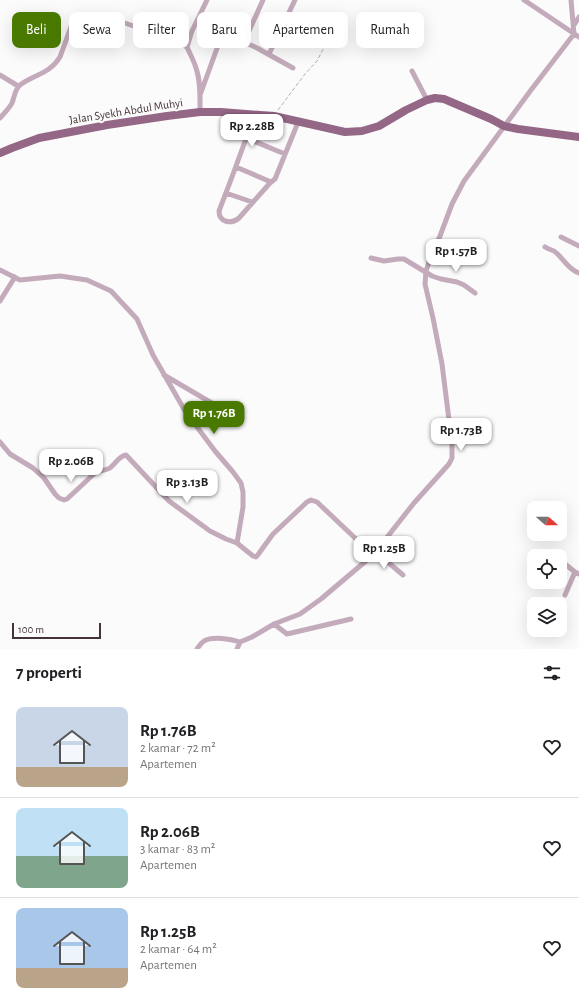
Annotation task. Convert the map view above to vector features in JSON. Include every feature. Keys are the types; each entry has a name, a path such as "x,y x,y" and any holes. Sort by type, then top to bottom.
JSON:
{"main road":[{"name":"Jalan Syekh Abdul Muhyi","path":"0,154 39,138 113,124 200,112 274,116 299,120 345,132 362,131 379,126 406,110 427,100 435,98 444,99 504,126 518,130 579,136"}],"street":[{"path":"202,12 207,0"},
{"path":"251,27 263,0"},
{"path":"268,54 294,0"},
{"path":"524,0 577,36"},
{"path":"570,0 577,36"},
{"path":"0,118 9,108 18,86 45,72 60,58 73,21 78,17 83,17 93,21 104,16 133,26"},
{"path":"574,25 579,17"},
{"path":"189,41 197,22"},
{"path":"197,649 202,642 216,638 240,642 274,624 300,614 321,599 375,554 414,503 449,464 452,458 452,444 442,364 425,284 430,259 452,204 464,181 531,90 577,36"},
{"path":"251,46 293,68"},
{"path":"187,48 196,68 200,84 200,112"},
{"path":"200,95 217,48"},
{"path":"412,71 427,100"},
{"path":"0,75 18,86"},
{"path":"255,114 219,211 222,219 227,222 236,221 252,202 275,179 299,120"},
{"path":"246,138 285,154"},
{"path":"236,167 271,182"},
{"path":"226,193 252,202"},
{"path":"562,237 579,246"},
{"path":"545,247 554,252 573,270 579,273"},
{"path":"371,258 384,261 404,259 436,278 461,283 475,293"},
{"path":"0,270 20,280 60,276 87,280 111,291 138,319 152,355 185,411 241,483 243,492 243,507 237,543"},
{"path":"0,301 15,277"},
{"path":"164,375 222,409"},
{"path":"0,442 10,454 33,468 44,478 55,494 64,500 96,472 109,469 122,456 126,455 169,501 210,531 237,543 256,557 274,534 311,500 317,502 375,554 403,574"},
{"path":"565,595 577,573 567,565"},
{"path":"274,624 287,634 351,619"},
{"path":"237,649 240,642"}],"path":[{"path":"274,116 305,74 317,61 324,48"}]}
